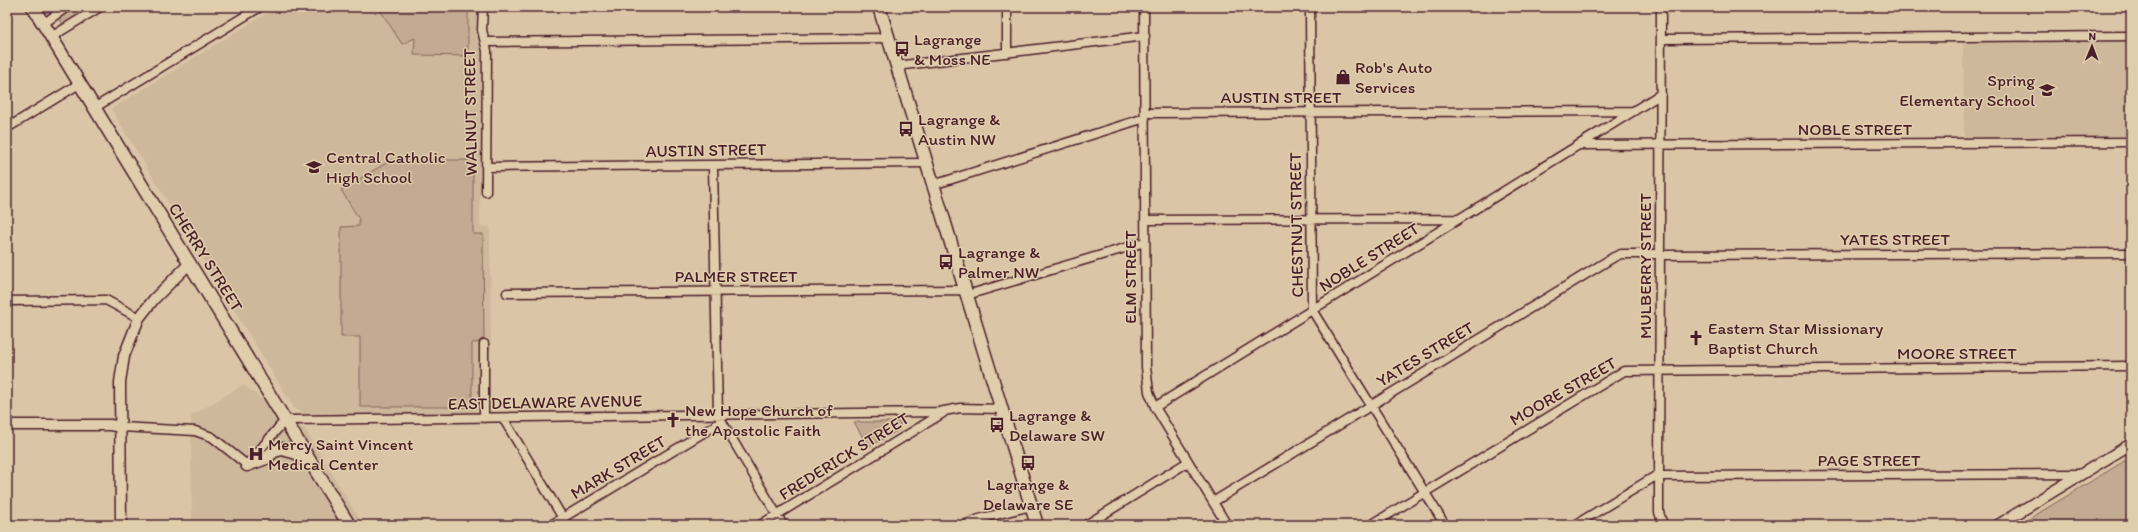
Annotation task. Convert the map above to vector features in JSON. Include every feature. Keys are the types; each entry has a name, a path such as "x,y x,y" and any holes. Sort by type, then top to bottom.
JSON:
{"main road":[{"name":"CHERRY STREET","path":"33,7 349,525"},
{"path":"879,7 1037,525"},
{"path":"247,465 266,458 274,451 289,450 297,453 322,479"}],"street":[{"path":"43,24 67,7"},
{"path":"51,37 100,7"},
{"path":"94,108 260,7"},
{"name":"WALNUT STREET","path":"483,7 487,51 486,192"},
{"path":"1007,7 1007,53"},
{"name":"ELM STREET","path":"1144,7 1146,367 1149,392 1155,407 1227,525"},
{"name":"CHESTNUT STREET","path":"1310,7 1312,310 1445,525"},
{"name":"MULBERRY STREET","path":"1661,7 1659,512 1664,525"},
{"path":"896,66 1144,36"},
{"path":"1661,39 2131,36"},
{"path":"485,42 888,38"},
{"path":"7,128 79,84"},
{"name":"NOBLE STREET","path":"1155,407 1661,94"},
{"name":"AUSTIN STREET","path":"933,185 1145,116 1310,112 1634,111"},
{"name":"NOBLE STREET","path":"1579,145 2131,142"},
{"name":"AUSTIN STREET","path":"486,167 926,163"},
{"path":"713,165 720,418 783,525"},
{"path":"1145,220 1460,219"},
{"name":"PALMER STREET","path":"507,293 966,292 1145,242"},
{"name":"YATES STREET","path":"1212,502 1621,254 2131,253"},
{"path":"121,525 120,382 124,356 139,318 154,299 190,263"},
{"path":"7,301 106,300 139,318"},
{"path":"484,344 484,418"},
{"name":"MOORE STREET","path":"1371,525 1624,371 1659,369 2131,366"},
{"name":"EAST DELAWARE AVENUE","path":"285,420 720,418 945,412 960,408 1002,409"},
{"name":"FREDERICK STREET","path":"760,525 945,412"},
{"path":"503,418 565,521"},
{"name":"MARK STREET","path":"551,525 565,521 720,418"},
{"path":"7,425 110,425 120,427 195,431 212,438 247,465 285,420"},
{"path":"1998,525 2131,444"},
{"path":"1086,525 1188,462"},
{"name":"PAGE STREET","path":"1659,475 2080,474"},
{"path":"1575,525 1659,475"},
{"path":"964,525 979,519 1031,506"}],"shaded area":[{"path":"73,7 93,7 63,25 59,17"},
{"name":"Central Catholic High School","path":"277,7 479,7 481,52 480,226 490,227 491,350 479,351 477,413 304,414 294,408 111,109"},
{"path":"378,7 468,7 468,56 414,55 415,38 402,44"},
{"name":"Spring Elementary School","path":"1963,41 2131,41 2131,138 1964,138"},
{"path":"391,160 473,160 473,234 483,234 484,342 472,343 472,407 360,407 360,337 341,337 341,227 359,226 359,219 341,190"},
{"name":"Mercy Saint Vincent Medical Center","path":"243,385 305,429 363,525 192,525 191,416"},
{"path":"854,422 900,422 899,430 868,447"},
{"path":"2131,457 2131,525 2019,525"}],"place":[{"name":"Lagrange & Moss NE","path":"902,49"},
{"name":"Rob's Auto Services","path":"1343,77"},
{"name":"Spring Elementary School","path":"2047,90"},
{"name":"Lagrange & Austin NW","path":"906,129"},
{"name":"Central Catholic High School","path":"314,167"},
{"name":"Lagrange & Palmer NW","path":"946,262"},
{"name":"Eastern Star Missionary Baptist Church","path":"1696,338"},
{"name":"New Hope Church of the Apostolic Faith","path":"673,420"},
{"name":"Lagrange & Delaware SW","path":"997,425"},
{"name":"Mercy Saint Vincent Medical Center","path":"256,454"},
{"name":"Lagrange & Delaware SE","path":"1028,463"}]}
